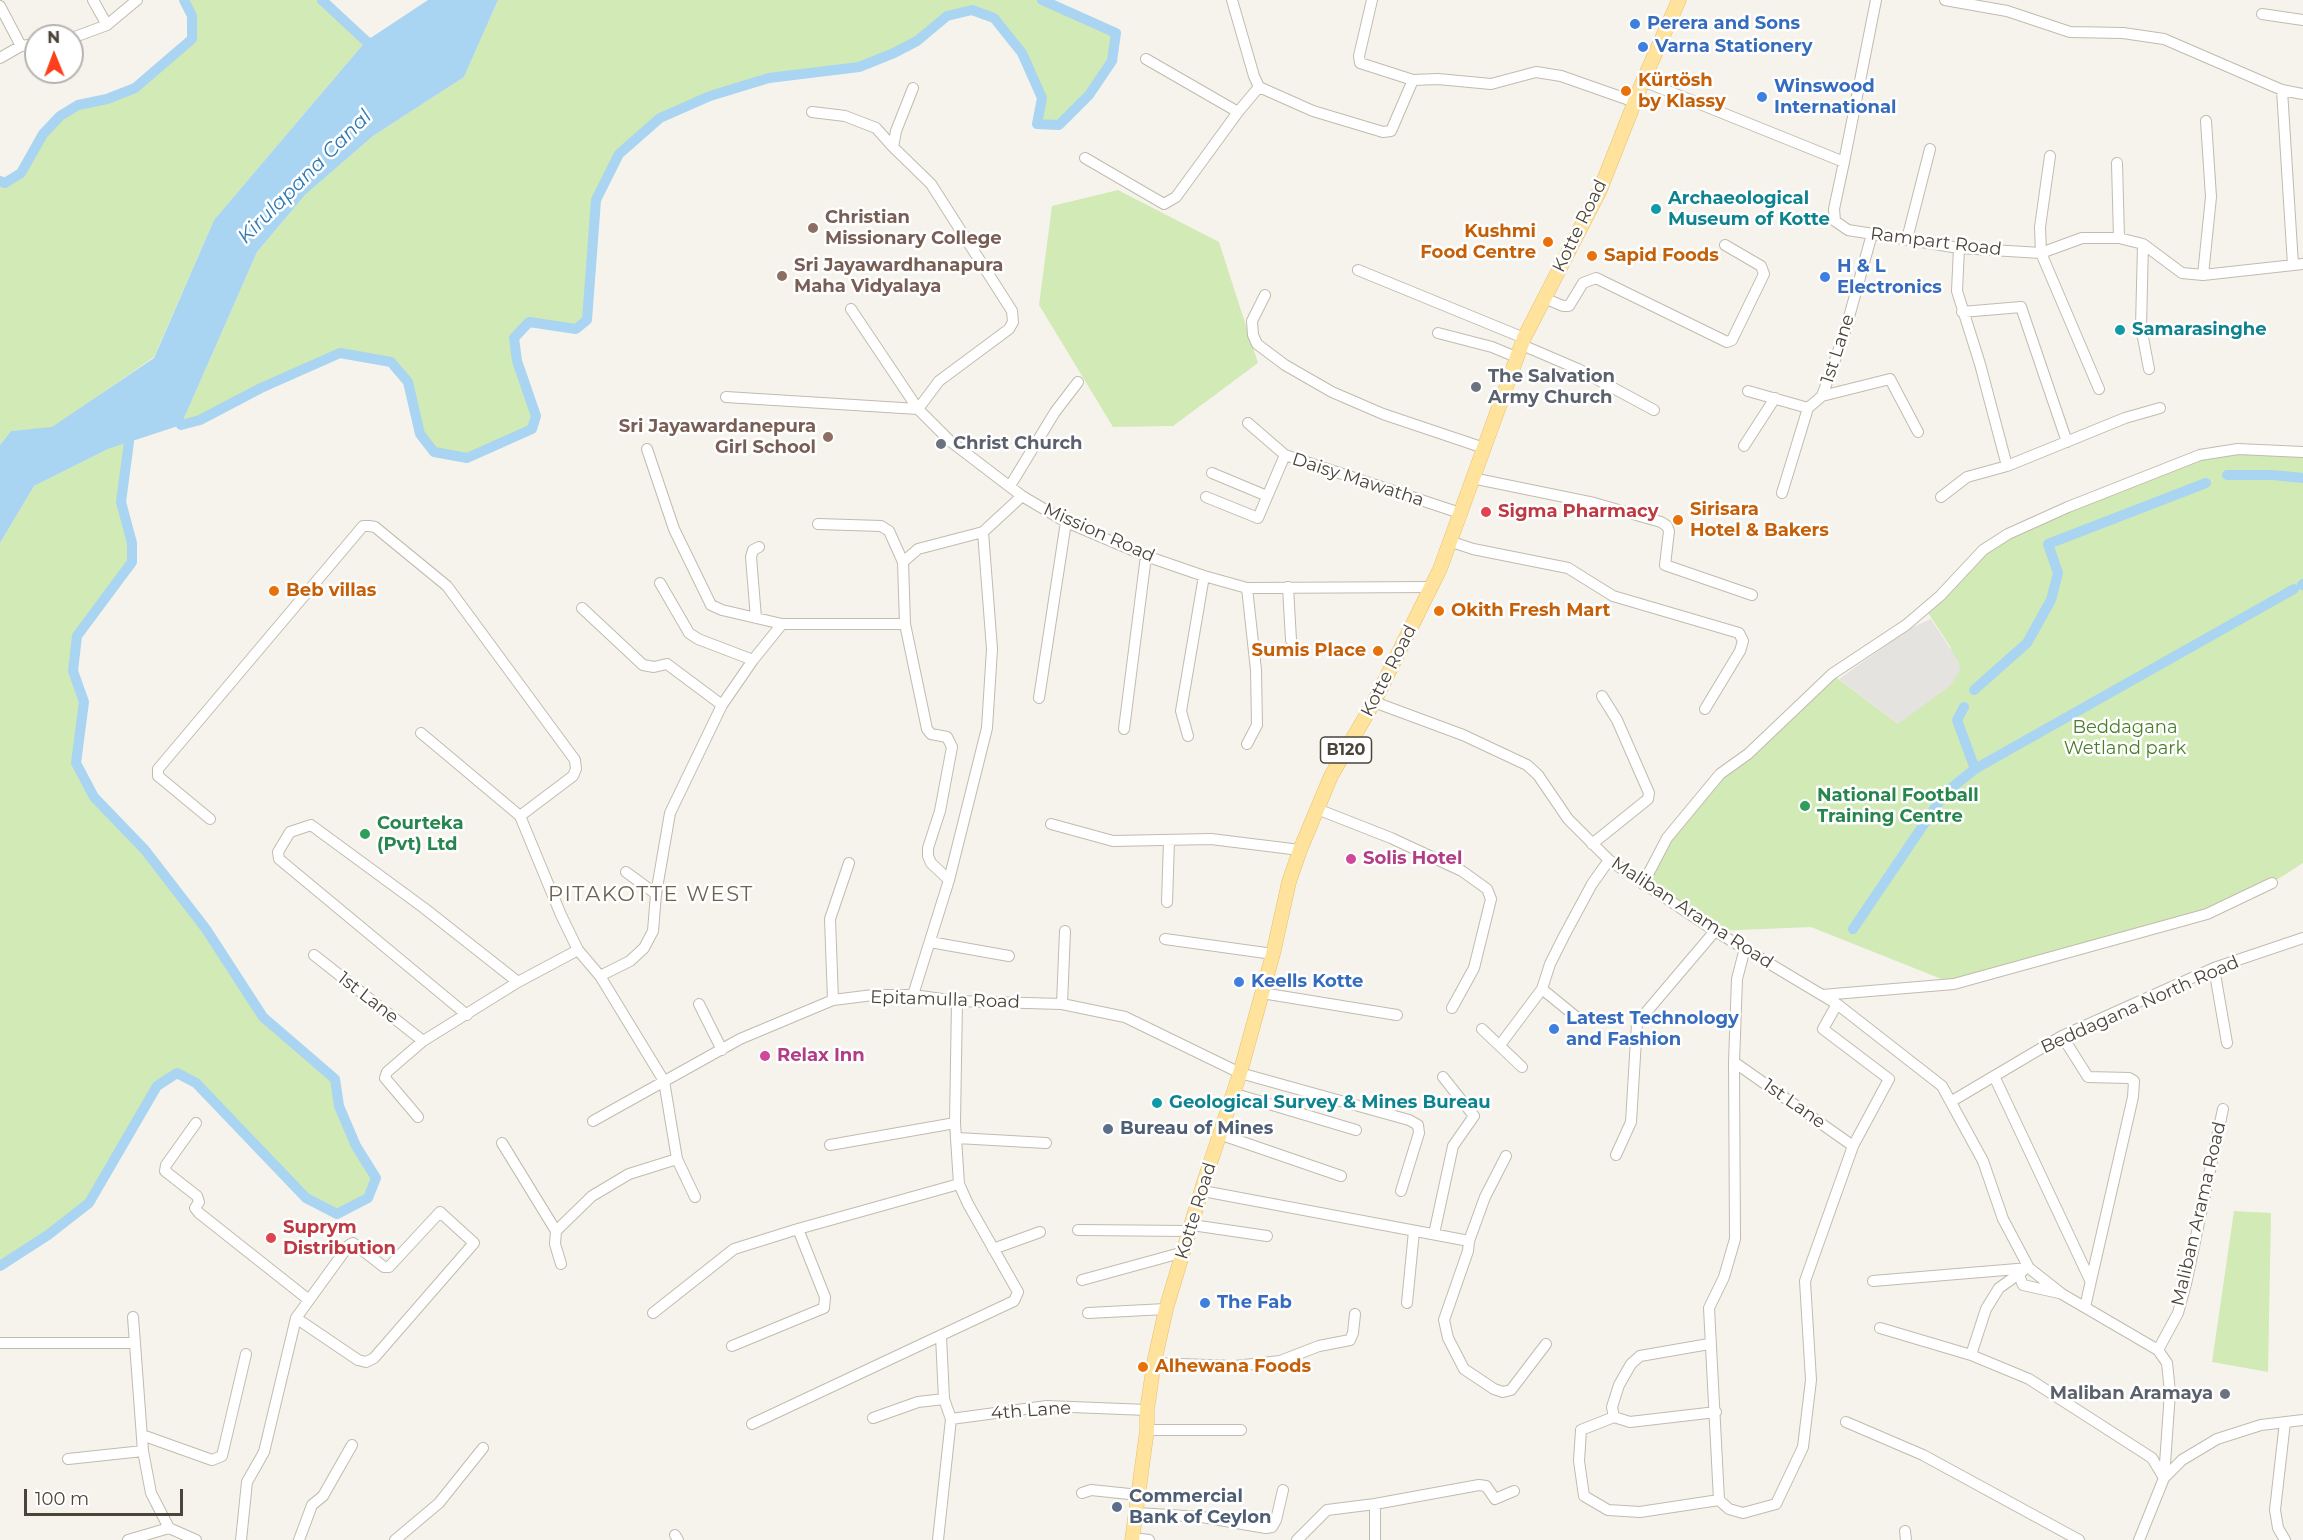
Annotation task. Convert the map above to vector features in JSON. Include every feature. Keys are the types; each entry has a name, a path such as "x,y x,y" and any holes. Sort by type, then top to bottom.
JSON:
{"main road":[{"name":"Kotte Road","path":"1132,1539 1147,1430 1147,1410 1154,1363 1166,1309 1240,1073 1273,954 1289,882 1300,850 1331,776 1374,702 1432,587 1452,542 1472,478 1521,347 1600,190 1643,81 1679,0"}],"street":[{"path":"93,0 107,25"},
{"path":"84,34 107,25 137,0"},
{"path":"1232,0 1259,87 1313,111 1387,132 1391,130 1413,80"},
{"path":"1372,0 1359,56 1360,63 1413,80 1438,79 1491,84 1536,72 1561,76 1635,102"},
{"path":"1643,81 1844,162 1876,0"},
{"path":"1945,0 2007,10 2070,32 2123,33 2164,39 2282,90 2303,94"},
{"path":"0,6 21,46"},
{"path":"2262,14 2303,20"},
{"path":"0,58 24,46"},
{"path":"1146,59 1238,112"},
{"path":"1085,158 1164,204 1176,197 1259,87"},
{"path":"893,147 896,131 913,88"},
{"path":"2282,90 2298,264"},
{"path":"726,397 918,409 939,381 1009,329 1013,322 1012,311 931,184 876,128 845,116 812,112"},
{"path":"2203,275 2211,196 2206,121"},
{"path":"1907,238 1930,149"},
{"path":"2050,156 2040,227 2041,253 2099,389"},
{"name":"Rampart Road","path":"1844,162 1834,209 1835,221 1848,230 1959,248 2041,253 2082,238 2119,238 2143,244 2182,273 2203,275 2298,264"},
{"path":"2117,164 2119,238"},
{"name":"1st Lane","path":"1808,408 1822,396 1845,335 1872,234"},
{"path":"2143,244 2141,327 2149,369"},
{"path":"1544,298 1563,306 1569,306 1583,283 1596,278 1727,342 1732,340 1764,274 1761,266 1725,245"},
{"path":"1959,248 1957,291 1980,364 2007,466"},
{"path":"1358,270 1521,347 1578,369 1654,410"},
{"path":"1264,295 1252,321 1253,335 1257,344 1285,365 1332,392 1383,414 1484,448"},
{"path":"1962,312 2021,307 2067,442"},
{"name":"Mission Road","path":"851,309 918,409 950,441 1022,496 1066,522 1146,556 1247,588 1432,587"},
{"path":"1438,333 1491,347 1521,347"},
{"path":"1822,396 1890,379 1918,432"},
{"path":"1010,486 1055,412 1078,382"},
{"path":"1748,391 1808,408 1782,493"},
{"path":"1744,446 1775,398"},
{"path":"1941,497 1967,477 2007,466 2125,418 2160,408"},
{"path":"1248,423 1285,455"},
{"path":"647,449 674,529 711,605 722,610 782,624 906,624"},
{"path":"1643,884 1667,838 1720,774 1748,754 1832,674 1906,625 1940,596 1983,550 2008,534 2068,507 2200,455 2238,449 2303,452"},
{"name":"Daisy Mawatha","path":"1206,497 1257,518 1285,455 1460,513"},
{"path":"1212,473 1267,496"},
{"path":"1472,478 1594,503 1661,522 1667,526 1669,531 1665,565 1752,595"},
{"path":"903,562 918,549 983,532 1022,496"},
{"path":"1039,698 1066,522"},
{"path":"818,524 881,526 889,531 903,562 906,624 927,729 931,734 947,736 952,747 940,811 928,848 931,863 948,880"},
{"path":"210,819 158,776 158,769 363,526 375,527 447,586 575,760 576,769 573,776 520,816"},
{"path":"913,995 948,880 987,728 992,649 983,532"},
{"path":"1452,542 1473,549 1568,568 1613,596 1738,633 1743,641 1740,651 1705,709"},
{"path":"756,618 751,557 753,550 759,547"},
{"path":"1124,729 1146,556"},
{"path":"1188,736 1181,711 1204,576"},
{"path":"660,583 689,633 698,639 753,660"},
{"path":"1288,587 1291,640"},
{"path":"1247,588 1256,670 1257,725 1247,744"},
{"path":"582,608 643,665 654,668 667,664 722,705"},
{"path":"600,976 630,961 644,948 653,931 656,894 670,813 722,705 753,660 782,624"},
{"path":"1592,844 1648,799 1649,793 1617,720 1602,696"},
{"name":"Maliban Arama Road","path":"1374,702 1463,735 1527,765 1538,775 1568,819 1609,860 1715,932 1837,1004 1942,1086 1983,1161 2024,1271"},
{"path":"421,733 520,816 552,896 578,950 600,976 664,1081 677,1159 695,1197"},
{"path":"1317,809 1391,838 1462,871 1487,889 1491,899 1474,968 1452,1008"},
{"path":"1051,824 1113,841 1211,839 1300,850"},
{"path":"467,1015 279,859 278,852 290,832 312,825 424,908 518,982"},
{"path":"1167,902 1169,841"},
{"path":"1500,1045 1542,988 1550,964 1564,936 1592,884 1609,860"},
{"path":"833,1000 830,919 849,863"},
{"path":"626,872 656,894"},
{"path":"1822,995 1954,984 2207,914 2272,883"},
{"path":"1062,1004 1065,931"},
{"path":"1616,1155 1631,1122 1637,1023 1715,932"},
{"name":"Beddagana North Road","path":"1952,1101 2062,1036 2214,968 2303,938"},
{"path":"1165,939 1273,954"},
{"path":"930,942 1009,956"},
{"path":"1745,948 1737,979 1734,1062 1736,1239 1724,1277 1709,1308 1709,1344 1716,1412 1719,1500 1729,1509 1743,1513 1776,1504 1803,1447 1811,1380 1804,1281 1853,1146 1889,1079 1823,1029 1837,1004"},
{"path":"418,1117 385,1078 387,1072 423,1041 518,982 578,950"},
{"name":"1st Lane","path":"314,955 423,1041"},
{"path":"2214,968 2227,1043"},
{"path":"1542,988 1580,1020"},
{"path":"1262,993 1398,1015"},
{"name":"Epitamulla Road","path":"593,1121 740,1039 833,1000 873,995 913,995 957,1001 1062,1004 1125,1017 1240,1073 1409,1120 1418,1125 1419,1133 1401,1191"},
{"path":"752,1424 1014,1301 1018,1293 959,1184 955,1123 957,1001"},
{"path":"699,1004 722,1050"},
{"path":"1482,1029 1522,1067"},
{"path":"2062,1036 2088,1077 2129,1078 2134,1082 2133,1097 2085,1307"},
{"name":"1st Lane","path":"1734,1062 1853,1146"},
{"path":"1994,1076 2090,1280"},
{"path":"1434,1234 1453,1146 1474,1116 1443,1077"},
{"path":"1232,1093 1356,1130"},
{"name":"Maliban Arama Road","path":"2158,1350 2178,1313 2223,1109"},
{"path":"196,1123 166,1165 165,1171 197,1196 199,1202 195,1208 199,1213 309,1300"},
{"path":"830,1145 955,1123"},
{"path":"1219,1134 1341,1176"},
{"path":"957,1138 1046,1143"},
{"path":"502,1143 556,1231 555,1244 561,1264"},
{"path":"1506,1156 1485,1197 1444,1320 1448,1338 1464,1369 1494,1389 1503,1392 1511,1390 1546,1344"},
{"path":"556,1231 592,1196 629,1174 677,1159"},
{"path":"653,1312 734,1249 959,1184"},
{"path":"1203,1191 1469,1241"},
{"path":"241,1540 247,1482 264,1452 296,1318 350,1245 353,1243 384,1267 389,1267 440,1212 474,1243 374,1358 366,1362 358,1360 296,1318"},
{"path":"1078,1230 1191,1228 1267,1236"},
{"path":"732,1346 824,1308 825,1297 798,1229"},
{"path":"1407,1303 1414,1231"},
{"path":"993,1249 1040,1232"},
{"path":"1082,1280 1184,1252"},
{"path":"1874,1281 2024,1271 2158,1350 2167,1363 2170,1392 2164,1478 2139,1540"},
{"path":"2024,1271 2023,1285 2062,1294"},
{"path":"1971,1355 1986,1309 1999,1288 2024,1271"},
{"path":"1088,1313 1166,1309"},
{"path":"1154,1363 1235,1366 1280,1361 1319,1346 1350,1340 1353,1333 1354,1314"},
{"path":"133,1317 143,1451 151,1493 169,1528 196,1540"},
{"path":"1880,1328 1971,1355 2029,1379 2152,1458 2164,1478"},
{"path":"938,1540 951,1419 944,1399 941,1336"},
{"path":"1,1342 135,1343"},
{"path":"1614,1417 1612,1407 1619,1385 1631,1364 1640,1356 1709,1344"},
{"path":"142,1435 212,1460 222,1456 246,1354"},
{"path":"873,1418 918,1402 944,1399"},
{"name":"4th Lane","path":"951,1419 1047,1406 1147,1410"},
{"path":"1716,1412 1630,1422 1614,1417 1581,1430 1579,1461 1584,1496 1608,1510 1640,1512 1719,1500"},
{"path":"2164,1478 2182,1460 2217,1439 2261,1425 2303,1420"},
{"path":"1846,1422 1923,1455 2079,1540"},
{"path":"2285,1422 2275,1510 2278,1528 2285,1540"},
{"path":"1147,1430 1241,1430"},
{"path":"299,1540 312,1505 323,1497 352,1445"},
{"path":"395,1540 439,1503 483,1448"},
{"path":"68,1459 143,1451"},
{"path":"1298,1540 1328,1510 1479,1485 1486,1486 1496,1499 1514,1491"},
{"path":"1082,1493 1091,1490 1138,1495"},
{"path":"1137,1513 1202,1517 1266,1528 1272,1527 1276,1520 1283,1490"},
{"path":"1375,1504 1375,1540"},
{"path":"128,1540 169,1528"},
{"path":"1132,1539 1149,1540"}],"green space":[{"path":"184,0 322,0 366,41 214,220 154,357 52,428 11,431 0,445 0,181 6,183 21,172 43,134 60,116 78,105 107,99 135,88 191,39 192,16"},
{"path":"498,0 1042,0 1116,33 1112,61 1089,95 1059,125 1037,124 1042,98 1022,53 994,18 972,10 947,16 917,41 859,67 768,78 710,96 660,118 619,154 596,200 587,320 576,329 529,322 514,337 517,361 536,416 532,429 498,446 467,458 434,452 420,434 408,382 391,362 340,353 261,388 200,420 181,425 257,252 305,195 373,136 464,77"},
{"path":"1118,190 1219,242 1258,363 1173,426 1113,427 1039,305 1052,206"},
{"path":"129,442 121,502 132,543 132,562 77,636 73,671 84,702 76,763 94,797 145,850 206,929 263,1017 335,1079 339,1106 356,1146 376,1178 368,1198 337,1214 306,1198 196,1083 177,1073 157,1086 89,1203 48,1235 0,1266 0,543 34,486 108,449"},
{"name":"Beddagana Wetland park","path":"2303,452 2303,863 2272,883 2207,914 1954,984 1811,927 1715,931 1643,884 1667,838 1720,774 1832,674 1898,724 1951,648 1925,608 2008,534 2200,455"},
{"path":"2234,1211 2271,1213 2268,1372 2212,1362"}],"shaded area":[{"path":"1931,619 1959,662 1960,671 1950,686 1898,724 1839,679 1909,629"}],"water":[{"name":"Kirulapana Canal","path":"428,0 498,0 464,77 373,136 305,195 257,252 181,425 108,449 34,486 0,543 0,445 11,431 52,427 154,358 214,220 366,41"}],"waterway":[{"path":"0,181 5,183 21,173 43,134 60,116 78,105 107,99 135,88 192,39 192,16 184,0"},
{"path":"322,0 366,41 379,48"},
{"path":"181,425 200,420 261,388 340,353 391,362 408,382 420,434 434,452 467,458 532,429 536,416 517,361 514,338 529,322 576,329 587,320 596,200 619,154 660,118 710,96 769,78 859,67 917,41 947,16 972,10 994,18 1022,53 1042,98 1037,124 1059,125 1089,95 1112,61 1116,33 1042,0"},
{"path":"0,1266 48,1235 89,1203 157,1086 177,1073 196,1083 306,1198 337,1214 368,1198 376,1178 356,1146 339,1106 335,1079 263,1017 206,929 145,850 94,797 76,763 84,702 73,671 77,636 132,562 132,543 121,502 129,442"},
{"path":"2227,475 2273,475 2303,478"},
{"path":"1974,690 2027,643 2051,600 2058,573 2048,544 2206,483"},
{"path":"1853,929 1945,793 1975,769 2294,589"},
{"path":"1964,707 1957,720 1975,769"}],"place":[{"name":"Perera and Sons","path":"1635,24"},
{"name":"Varna Stationery","path":"1643,47"},
{"name":"Kürtösh by Klassy","path":"1626,91"},
{"name":"Winswood International","path":"1762,97"},
{"name":"Archaeological Museum of Kotte","path":"1656,209"},
{"name":"Christian Missionary College","path":"813,228"},
{"name":"Kushmi Food Centre","path":"1548,242"},
{"name":"Sapid Foods","path":"1592,256"},
{"name":"Sri Jayawardhanapura Maha Vidyalaya","path":"782,276"},
{"name":"H & L Electronics","path":"1825,277"},
{"name":"Samarasinghe","path":"2120,330"},
{"name":"The Salvation Army Church","path":"1476,387"},
{"name":"Sri Jayawardanepura Girl School","path":"828,437"},
{"name":"Christ Church","path":"941,444"},
{"name":"Sigma Pharmacy","path":"1486,512"},
{"name":"Sirisara Hotel & Bakers","path":"1678,520"},
{"name":"Beb villas","path":"274,591"},
{"name":"Okith Fresh Mart","path":"1439,611"},
{"name":"Sumis Place","path":"1378,651"},
{"name":"National Football Training Centre","path":"1805,806"},
{"name":"Courteka (Pvt) Ltd","path":"365,834"},
{"name":"Solis Hotel","path":"1351,859"},
{"name":"Keells Kotte","path":"1239,982"},
{"name":"Latest Technology and Fashion","path":"1554,1029"},
{"name":"Relax Inn","path":"765,1056"},
{"name":"Geological Survey & Mines Bureau","path":"1157,1103"},
{"name":"Bureau of Mines","path":"1108,1129"},
{"name":"Suprym Distribution","path":"271,1238"},
{"name":"The Fab","path":"1205,1303"},
{"name":"Alhewana Foods","path":"1143,1367"},
{"name":"Maliban Aramaya","path":"2225,1394"},
{"name":"Commercial Bank of Ceylon","path":"1117,1507"}],"district":[{"name":"PITAKOTTE WEST","path":"651,895"}]}
